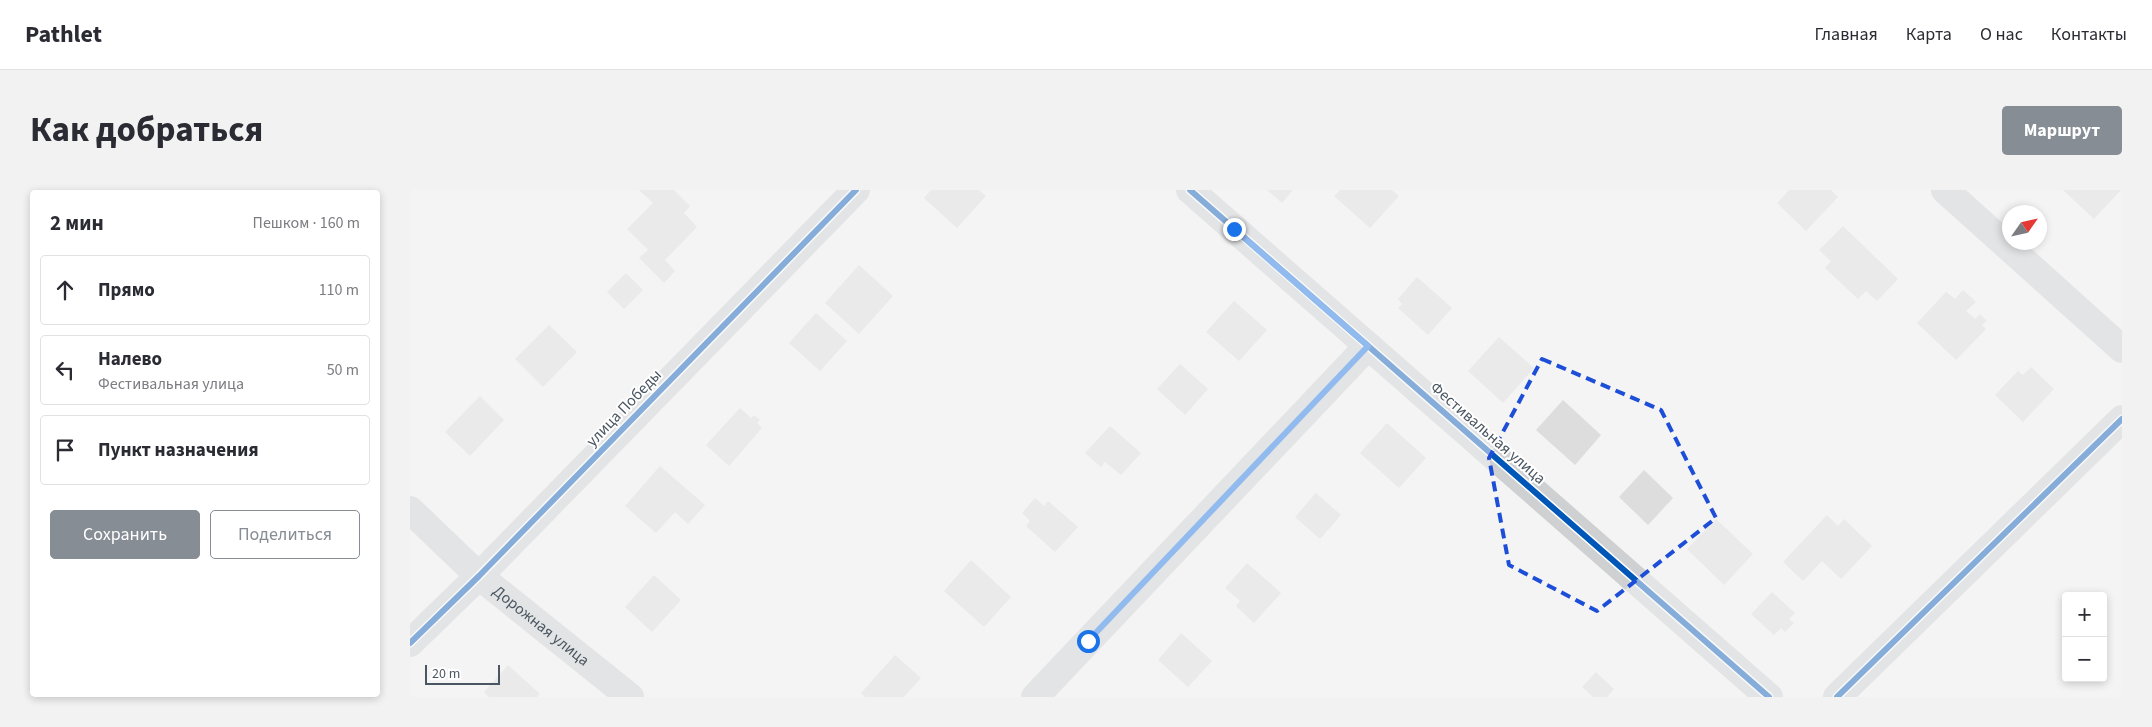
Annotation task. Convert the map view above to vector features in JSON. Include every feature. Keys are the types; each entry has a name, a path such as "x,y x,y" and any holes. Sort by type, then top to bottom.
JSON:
{"street":[{"name":"улица Победы","path":"410,643 479,576 856,190"},
{"name":"Фестивальная улица","path":"1190,190 1769,697"},
{"path":"1945,190 2122,349"},
{"path":"1035,697 1368,346"},
{"path":"1837,697 2122,420"},
{"name":"Дорожная улица","path":"410,510 479,576 630,697"}],"highlighted area":[{"path":"1542,359 1661,410 1716,518 1597,611 1509,565 1489,458"}],"building":[{"path":"639,190 674,190 690,206 684,213 697,227 665,260 675,271 664,283 639,258 648,250 627,229 653,203"},
{"path":"931,190 979,190 986,196 957,228 924,198"},
{"path":"1267,190 1293,190 1282,203"},
{"path":"1340,190 1392,190 1399,196 1370,228 1334,196"},
{"path":"1789,190 1831,190 1838,197 1806,231 1777,203"},
{"path":"2063,190 2121,190 2094,219"},
{"path":"1843,226 1898,279 1877,301 1866,291 1858,299 1825,268 1831,261 1819,250"},
{"path":"859,265 893,296 859,334 825,303"},
{"path":"626,273 643,290 624,309 607,292"},
{"path":"1417,277 1452,308 1428,335 1398,308 1402,304 1398,299"},
{"path":"1963,290 1976,302 1966,311 1975,319 1980,314 1987,321 1982,325 1986,329 1956,360 1917,323 1946,292 1955,299"},
{"path":"1234,301 1267,330 1239,361 1206,332"},
{"path":"816,313 847,341 820,371 789,343"},
{"path":"549,325 577,352 543,387 515,359"},
{"path":"1499,337 1534,368 1503,403 1468,371"},
{"path":"1180,364 1208,389 1185,415 1157,389"},
{"path":"2031,367 2054,389 2023,422 1995,395 2018,371 2023,375"},
{"path":"480,396 504,420 470,456 445,432"},
{"path":"1563,400 1601,435 1575,465 1536,430"},
{"path":"740,408 751,418 754,415 760,420 757,423 762,428 729,466 706,445"},
{"path":"1387,423 1426,458 1399,488 1360,453"},
{"path":"1110,426 1141,453 1121,475 1105,462 1101,467 1085,453"},
{"path":"660,466 705,505 688,524 675,512 656,533 625,506"},
{"path":"1644,470 1673,498 1648,525 1619,497"},
{"path":"1316,493 1341,515 1320,539 1295,517"},
{"path":"1035,498 1044,506 1048,501 1078,527 1055,552 1026,526 1030,521 1022,513"},
{"path":"1827,515 1838,526 1844,519 1872,546 1841,579 1822,561 1803,581 1783,562"},
{"path":"1716,519 1753,554 1724,585 1687,549"},
{"path":"971,560 1011,597 984,627 944,591"},
{"path":"1247,563 1281,593 1254,623 1236,606 1240,601 1225,588"},
{"path":"654,575 681,600 652,632 625,607"},
{"path":"1772,592 1795,613 1789,619 1794,623 1785,632 1781,628 1774,635 1751,614"},
{"path":"1181,633 1212,661 1188,687 1158,660"},
{"path":"895,655 921,678 904,697 865,697 861,693"},
{"path":"508,665 540,694 537,697 489,697 484,692"},
{"path":"1596,672 1614,689 1607,697 1593,697 1582,687"}],"cycle path":[{"path":"410,643 479,576 856,190"},
{"path":"1190,190 1769,697"},
{"path":"1837,697 2122,419"}],"route":[{"path":"1088,641 1368,346 1234,229"}]}
